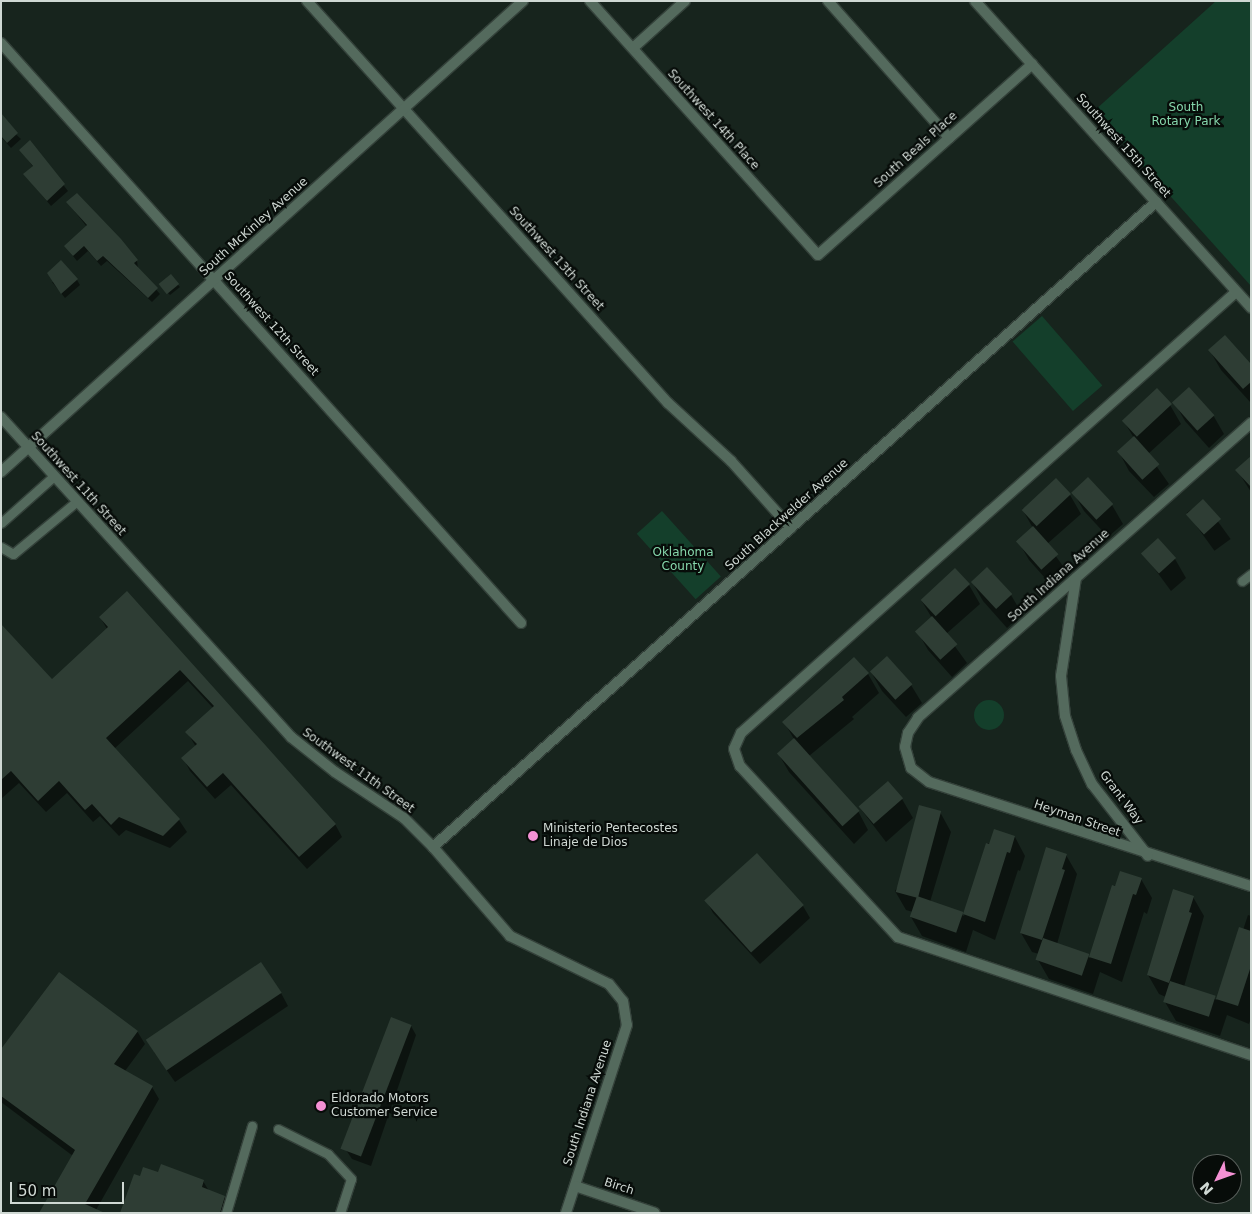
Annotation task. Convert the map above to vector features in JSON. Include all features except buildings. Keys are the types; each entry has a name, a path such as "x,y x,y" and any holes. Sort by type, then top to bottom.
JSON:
{"street":[{"name":"Southwest 13th Street","path":"307,1 668,404 725,455 791,528"},
{"name":"South McKinley Avenue","path":"1,472 524,1"},
{"name":"Southwest 14th Place","path":"590,1 818,255"},
{"path":"633,48 685,1"},
{"path":"828,1 949,138"},
{"name":"Southwest 15th Street","path":"975,1 1251,308"},
{"name":"Southwest 12th Street","path":"1,43 521,623"},
{"name":"South Beals Place","path":"818,255 1032,64"},
{"name":"South Blackwelder Avenue","path":"433,847 1156,202"},
{"path":"1236,292 741,733 734,749 740,766 898,937 1251,1055"},
{"name":"Southwest 11th Street","path":"1,417 267,714 314,757 404,818 433,847 510,936 609,984 623,1001"},
{"name":"South Indiana Avenue","path":"906,759 906,740 918,718 1251,423"},
{"name":"Grant Way","path":"1076,578 1061,676 1065,716 1076,750 1092,784 1148,856"},
{"name":"Heyman Street","path":"906,759 917,774 929,782 1148,856 1251,886"},
{"path":"1240,883 1251,881"},
{"name":"South Indiana Avenue","path":"566,1213 626,1025 623,1001"},
{"name":"Birch","path":"575,1186 655,1213"}],"lane":[{"path":"1,523 54,476"},
{"path":"1,547 13,554 77,501"},
{"path":"1242,581 1251,574"},
{"path":"226,1213 252,1126"},
{"path":"278,1129 328,1154 351,1179 340,1213"}],"green space":[{"name":"South Rotary Park","path":"1216,1 1251,1 1251,286 1094,111"},
{"path":"1042,316 1102,385 1073,411 1013,342"},
{"name":"Oklahoma County","path":"662,511 721,576 696,599 637,534"},
{"path":"989,700 995,701 1003,709 1003,721 995,729 989,730 983,729 975,721 974,715 975,709 983,701"}],"place":[{"name":"Ministerio Pentecostes Linaje de Dios","path":"533,836"},
{"name":"Eldorado Motors Customer Service","path":"321,1106"}]}
